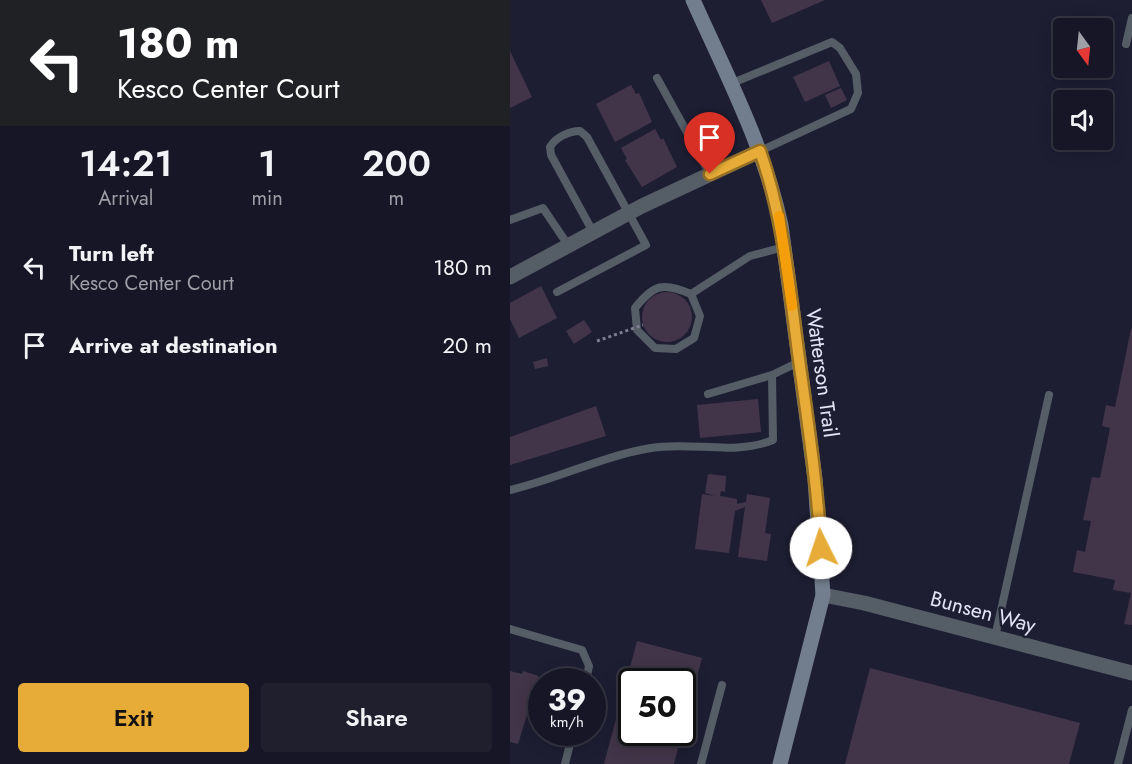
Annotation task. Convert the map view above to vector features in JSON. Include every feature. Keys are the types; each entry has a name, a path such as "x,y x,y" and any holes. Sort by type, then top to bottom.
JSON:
{"main road":[{"name":"Watterson Trail","path":"693,0 760,151 772,185 784,247 816,490 823,595 780,764"}],"street":[{"path":"510,277 629,213 760,151"},
{"name":"Bunsen Way","path":"823,595 1132,673"}],"lane":[{"path":"1126,45 1132,18"},
{"path":"730,84 832,42 840,48 856,74 858,93 851,109 760,151"},
{"path":"657,78 710,174"},
{"path":"557,292 646,245 587,137 580,131 571,131 553,141 550,147 551,155 593,232"},
{"path":"510,220 543,208 568,245"},
{"path":"691,294 750,256 784,247"},
{"path":"671,285 691,294 700,316 694,338 676,349 655,348 637,330 635,308 649,291 671,285"},
{"path":"708,394 772,375 799,362"},
{"path":"510,490 600,459 653,447 760,446 773,440 772,375"},
{"path":"995,637 1049,395"},
{"path":"510,629 582,650 589,668"},
{"path":"701,764 722,685"},
{"path":"1118,764 1132,710"},
{"path":"565,764 570,746"}],"path":[{"path":"597,341 644,325"}],"building":[{"path":"761,0 825,0 772,23"},
{"path":"510,51 532,97 510,108"},
{"path":"829,61 840,86 805,102 793,77"},
{"path":"631,85 636,94 639,93 652,122 615,142 596,104"},
{"path":"841,88 847,100 831,108 825,95"},
{"path":"655,129 661,140 663,138 677,167 642,187 625,160 627,159 621,148"},
{"path":"541,286 557,318 519,338 510,319 510,303"},
{"path":"667,292 676,294 687,303 692,317 690,326 681,337 667,342 658,340 647,331 642,317 644,308 653,297"},
{"path":"584,320 592,332 574,344 566,331"},
{"path":"1131,329 1132,625 1124,624 1131,593 1113,590 1115,580 1073,572 1077,550 1085,552 1091,521 1083,520 1092,477 1100,478 1110,428 1102,426 1106,405 1115,407"},
{"path":"547,358 548,366 535,369 533,362"},
{"path":"758,399 761,432 700,438 697,405"},
{"path":"596,406 606,436 510,465 510,437"},
{"path":"708,474 726,476 725,492 721,491 720,496 737,499 737,504 746,502 747,494 770,498 765,533 771,534 767,561 738,557 745,507 735,511 729,553 695,549 702,494 715,496 705,493"},
{"path":"637,641 702,658 696,680 696,668 630,668"},
{"path":"870,668 1080,723 1069,764 845,764"},
{"path":"510,671 522,674 523,671 528,673 528,712 518,744 510,742"},
{"path":"618,712 618,746 678,746 674,764 604,764"}],"slow traffic":[{"path":"779,216 792,306"}],"route":[{"path":"710,174 760,151 772,185 781,225 806,409 821,548"}]}
